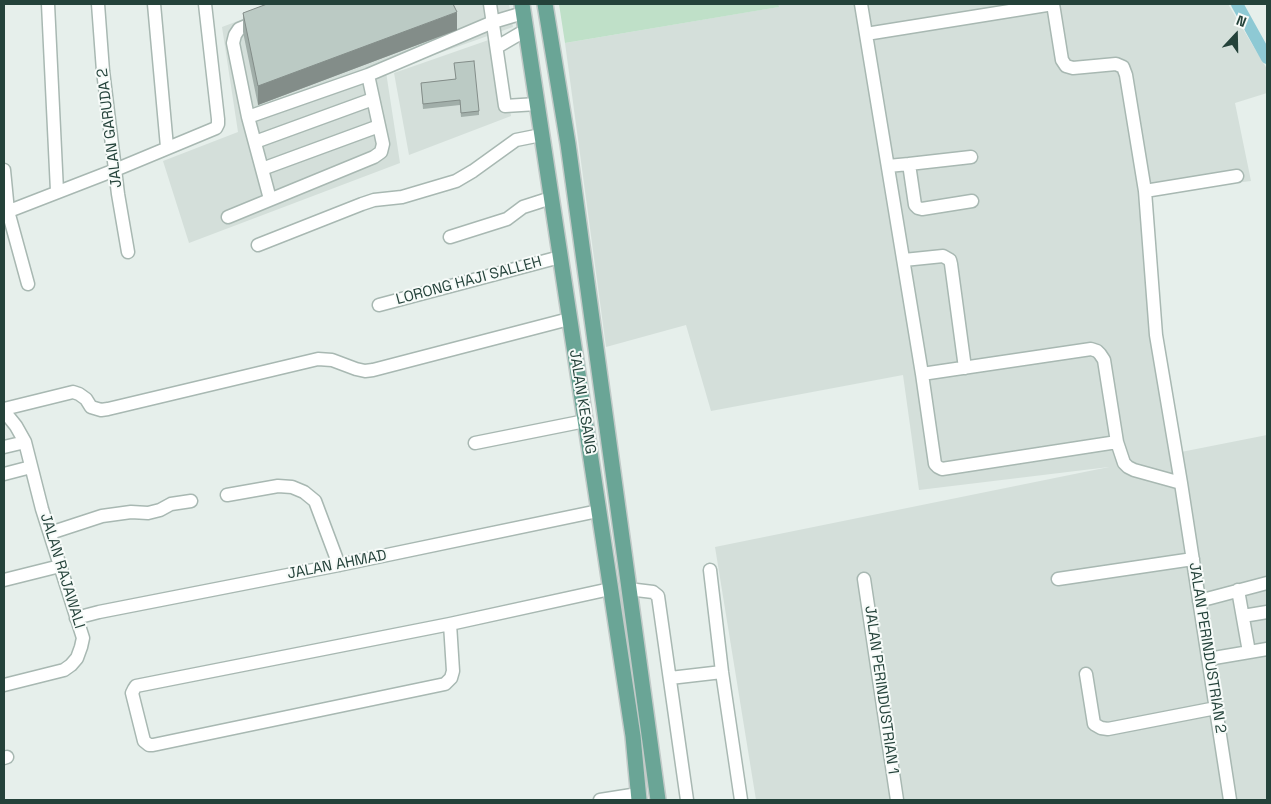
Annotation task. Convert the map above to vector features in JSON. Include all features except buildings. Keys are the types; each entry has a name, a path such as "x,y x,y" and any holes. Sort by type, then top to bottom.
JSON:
{"main road":[{"name":"JALAN KESANG","path":"545,4 636,590 658,800"},
{"name":"JALAN KESANG","path":"523,8 633,736 639,797"}],"street":[{"path":"48,4 57,191"},
{"name":"JALAN GARUDA 2","path":"98,4 103,71 115,170 128,252"},
{"path":"154,4 168,147"},
{"path":"6,212 216,128 218,119 205,4"},
{"path":"490,4 505,106 537,104"},
{"path":"861,4 904,260 935,464 942,470 1117,442"},
{"path":"866,34 1053,4"},
{"name":"JALAN PERINDUSTRIAN 2","path":"1053,4 1062,60 1066,66 1073,68 1116,64 1122,68 1126,75 1145,191 1156,335 1230,800"},
{"path":"248,117 368,75 523,8"},
{"path":"270,199 248,117 233,43 239,28 272,16"},
{"path":"497,47 526,30"},
{"path":"228,217 374,157 381,152 383,144 368,75"},
{"path":"255,142 373,99"},
{"path":"262,169 379,126"},
{"path":"258,245 374,200 402,197 456,181 516,140 541,135"},
{"path":"888,166 971,157"},
{"path":"909,164 915,204 918,208 922,210 972,201"},
{"path":"4,170 6,212 28,284"},
{"path":"1145,191 1237,176"},
{"path":"450,237 506,220 523,207 551,198"},
{"path":"904,260 943,256 950,260 965,368"},
{"name":"LORONG HAJI SALLEH","path":"379,305 560,257"},
{"path":"4,410 73,392 86,398 91,407 96,410 108,409 318,359 332,360 365,371 373,370 569,319"},
{"path":"922,374 1091,349 1097,351 1104,360 1117,442 1124,463 1128,467 1182,490"},
{"name":"JALAN RAJAWALI","path":"4,410 25,442 50,533 83,638 82,647 77,658 72,665 64,670 4,686"},
{"path":"475,443 584,421"},
{"path":"4,447 25,442"},
{"path":"4,474 31,467"},
{"path":"227,495 278,486 292,487 304,492 315,501 339,565"},
{"path":"50,533 102,516 131,512 148,513 160,510 170,504 191,501"},
{"name":"JALAN AHMAD","path":"76,618 598,511"},
{"path":"1058,579 1193,559"},
{"path":"4,580 60,566"},
{"path":"710,570 722,672 741,800"},
{"name":"JALAN PERINDUSTRIAN 1","path":"864,579 897,800"},
{"path":"1199,601 1267,583"},
{"path":"450,624 453,671 451,678 445,684 152,745 146,744 144,741 132,693 136,686 450,624 610,589"},
{"path":"636,590 653,592 658,596 687,800"},
{"path":"1238,590 1249,652"},
{"path":"1243,616 1267,612"},
{"path":"1208,659 1267,648"},
{"path":"670,678 722,672"},
{"path":"1086,674 1094,724 1101,728 1108,729 1216,708"},
{"path":"599,800 639,797"}],"shaded area":[{"path":"283,4 509,4 513,27 386,72 400,163 189,243 163,161 238,132 222,27"},
{"path":"778,4 1228,4 1267,69 1267,93 1235,103 1251,181 1147,194 1176,453 1267,435 1267,800 756,800 715,547 1109,467 919,490 903,375 711,411 686,325 606,347 565,43 778,7"},
{"path":"500,36 511,116 409,155 394,73"}],"green space":[{"path":"559,4 778,4 779,7 565,43"}],"waterway":[{"path":"1237,4 1267,58"}]}
